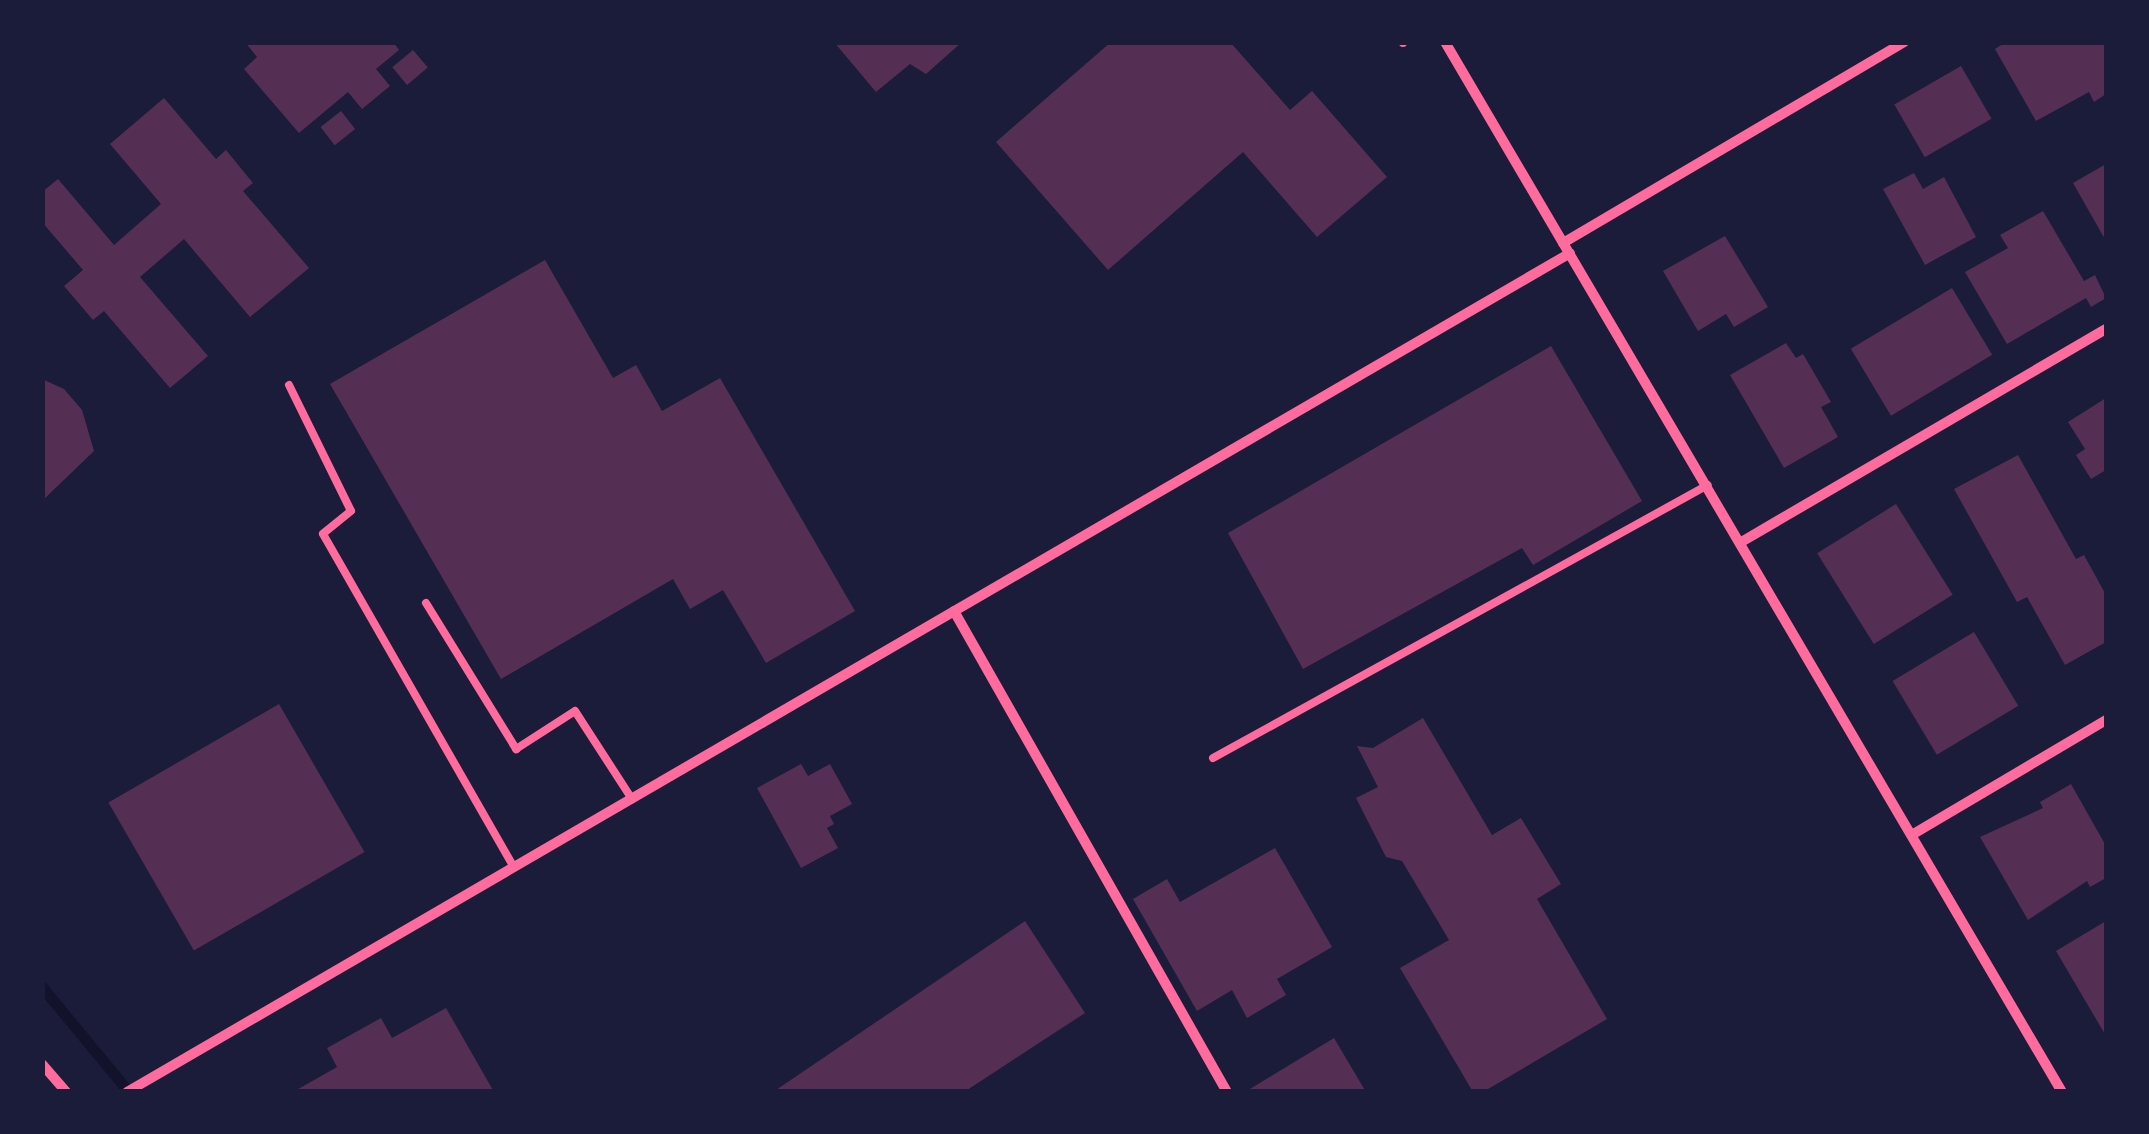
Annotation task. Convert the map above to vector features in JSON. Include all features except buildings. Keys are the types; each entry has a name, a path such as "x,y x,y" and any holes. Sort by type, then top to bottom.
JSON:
{"street":[{"path":"1445,42 1743,541 2062,1092"},
{"path":"1563,242 1904,42"},
{"path":"128,1092 1570,254"},
{"path":"1743,541 2106,329"},
{"path":"954,611 1227,1092"},
{"path":"1914,833 2106,720"},
{"path":"42,1064 66,1092"}],"lane":[{"path":"290,385 352,511 322,534 514,866"},
{"path":"1213,758 1709,484"},
{"path":"426,603 516,748 575,711 632,798"}],"waterway":[{"path":"42,987 129,1092"}]}
